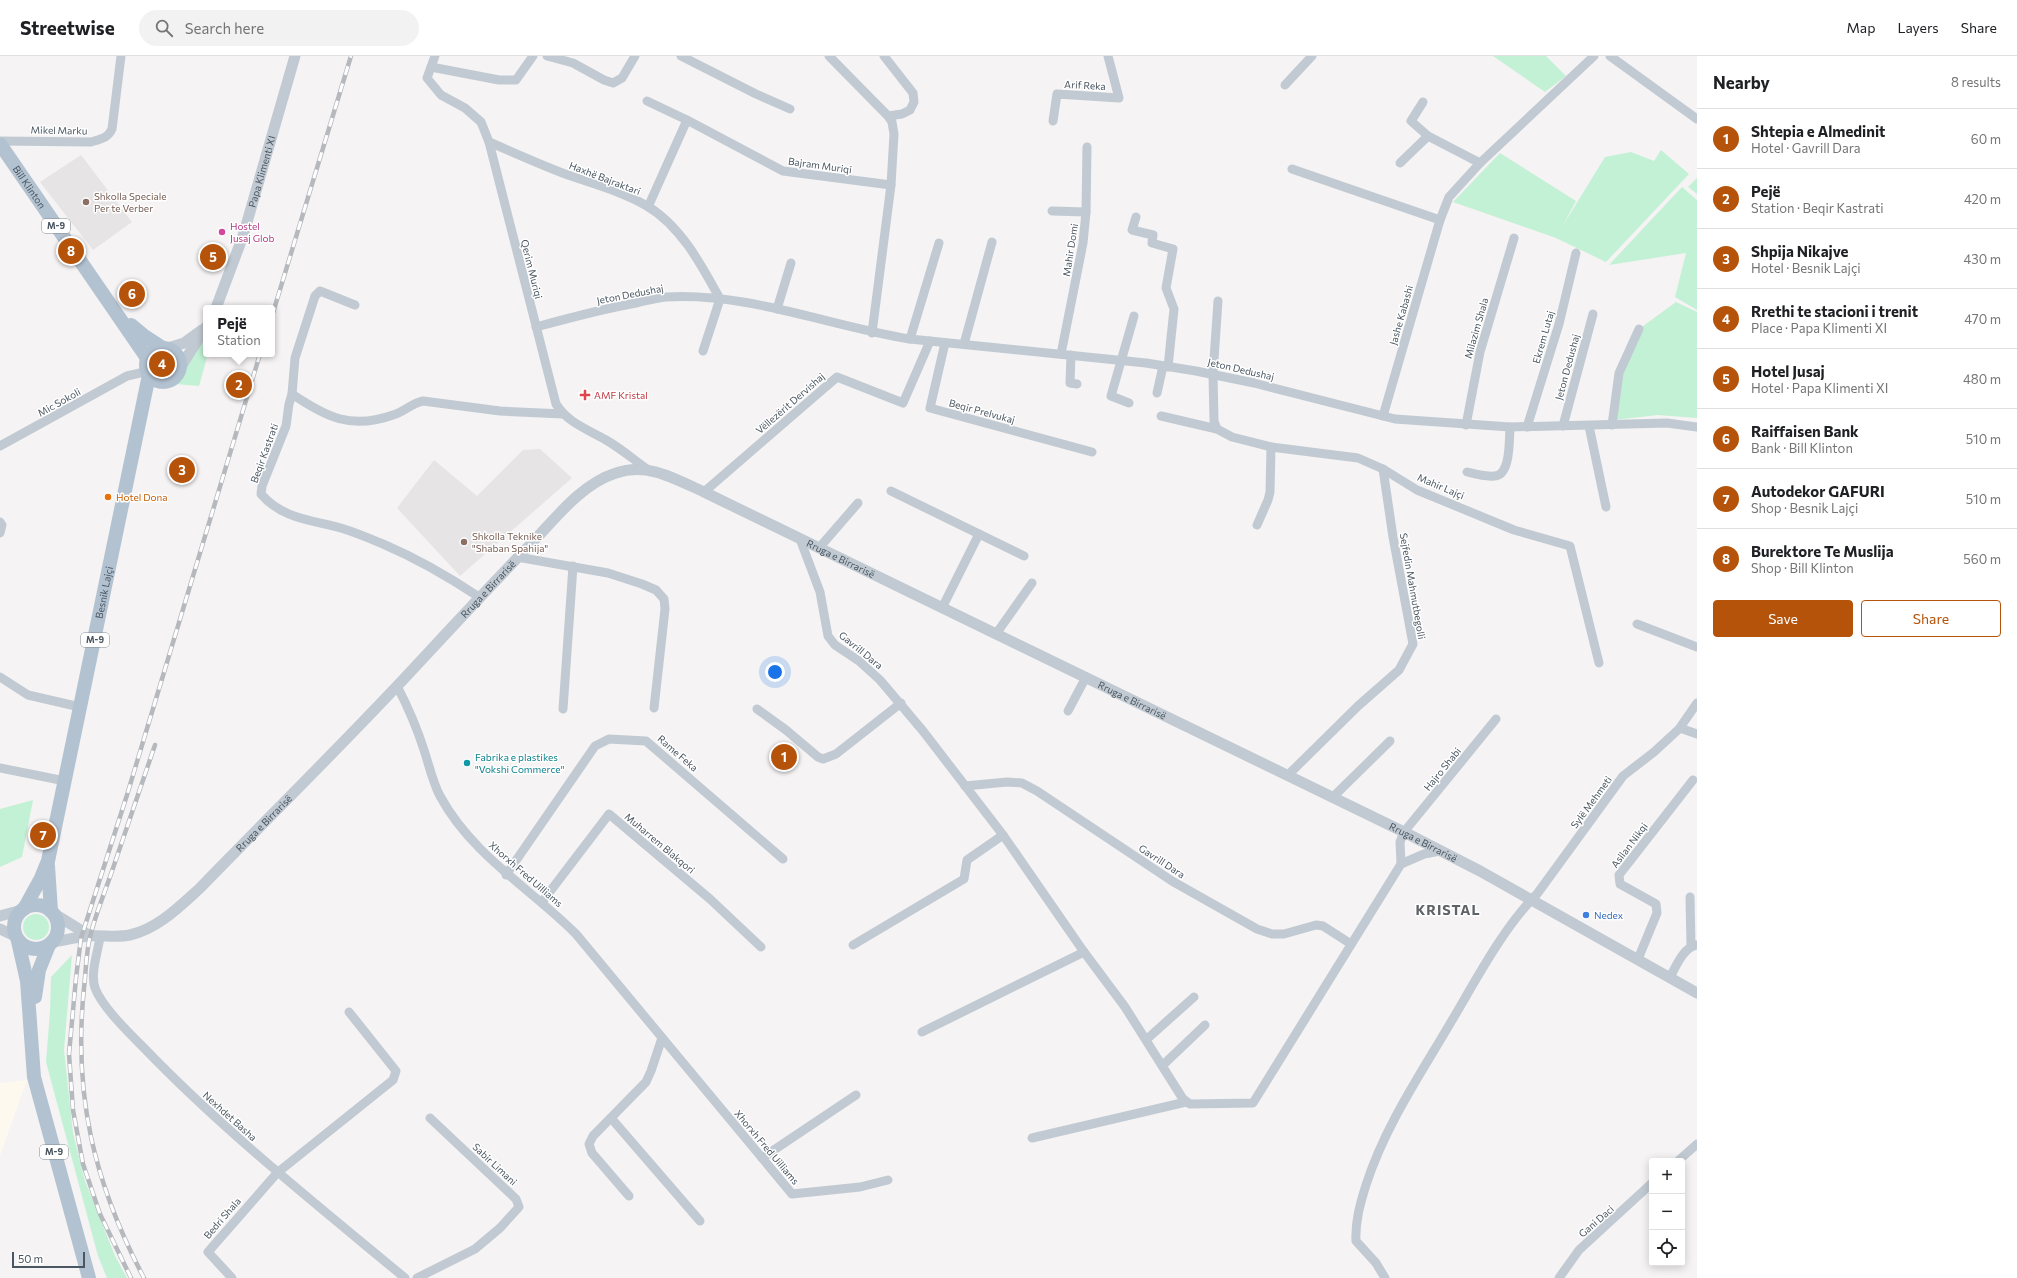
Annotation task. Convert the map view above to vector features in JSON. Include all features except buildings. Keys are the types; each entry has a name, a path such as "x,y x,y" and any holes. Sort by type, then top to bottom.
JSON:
{"main road":[{"name":"Bill Klinton","path":"0,143 113,309 148,367"},
{"name":"Bill Klinton","path":"113,309 143,335 166,348"},
{"path":"166,348 154,351 148,367 157,381 168,382"},
{"name":"M-9","path":"166,348 173,351 179,358 180,368 177,375 168,382"},
{"name":"Besnik Lajçi","path":"23,909 41,878 48,861 142,418 148,367"},
{"name":"Besnik Lajçi","path":"142,418 153,399 168,382"},
{"name":"Besnik Lajçi","path":"48,861 52,912"},
{"path":"23,909 38,905 52,912"},
{"name":"M-9","path":"23,909 13,924 27,981 32,1054 37,1089 89,1278"},
{"name":"M-9","path":"31,1023 36,979 58,930 58,924 52,912"},
{"path":"16,938 27,948 33,950 44,948 51,944"}],"street":[{"name":"Mikel Marku","path":"0,143 92,142 109,135 112,128 121,56"},
{"name":"Papa Klimenti XI","path":"217,305 243,236 295,56"},
{"path":"432,60 500,80 516,80 533,56"},
{"path":"547,56 573,63 604,80 613,83 622,78 635,56"},
{"path":"681,56 756,94 790,109"},
{"path":"829,56 888,116 892,122 894,134 891,185 886,231 872,333"},
{"path":"884,56 913,93 914,102 910,110 902,114 888,116"},
{"name":"Arif Reka","path":"1053,121 1057,94 1119,98 1108,56"},
{"path":"1285,85 1312,56"},
{"name":"Jashe Kabashi","path":"1383,416 1440,220 1449,197 1480,163 1594,56"},
{"path":"1610,56 1697,119"},
{"name":"Qerim Muriqi","path":"432,60 427,78 441,95 465,108 481,122 489,142 553,394 563,414"},
{"name":"Bajram Muriqi","path":"647,101 687,120 783,171 891,185"},
{"path":"1423,102 1411,121 1428,136 1480,163"},
{"path":"648,206 687,120"},
{"path":"1400,163 1428,136"},
{"name":"Haxhë Bajraktari","path":"489,142 553,169 610,189 648,206 669,224 687,244 720,299"},
{"name":"Mahir Domi","path":"1061,354 1076,280 1086,212 1087,148"},
{"path":"1292,169 1440,220"},
{"path":"1052,211 1086,212"},
{"path":"1136,217 1132,230 1153,235 1152,243 1173,249 1166,288 1174,308 1165,366 1157,393"},
{"name":"Milazim Shala","path":"1466,425 1480,352 1514,238"},
{"path":"964,344 992,242"},
{"path":"910,339 939,243"},
{"name":"Ekrem Lutaj","path":"1528,427 1559,324 1576,253"},
{"path":"777,309 791,263"},
{"name":"Beqir Kastrati","path":"355,305 320,291 315,296 295,358 292,394 286,426 262,486 261,494 267,501 295,518 344,529 430,566 479,598"},
{"name":"Jeton Dedushaj","path":"536,327 608,308 665,297 720,299 777,309 872,333 910,339 1122,360 1213,374 1395,419 1510,427 1667,424 1697,427"},
{"path":"703,350 720,299"},
{"path":"1217,429 1214,421 1213,374 1218,301"},
{"name":"Jeton Dedushaj","path":"1564,426 1592,314"},
{"path":"1129,403 1111,396 1134,316"},
{"path":"1612,425 1619,373 1639,329"},
{"path":"166,348 184,343 203,330"},
{"path":"180,368 203,333"},
{"name":"Vëllezërit Dervishaj","path":"704,492 837,377 903,403 930,341"},
{"name":"Beqir Prelvukaj","path":"945,343 930,408 1092,452"},
{"path":"1071,355 1070,383 1077,384"},
{"name":"Mic Sokoli","path":"0,446 127,376 148,367"},
{"path":"292,394 325,414 353,423 365,423 394,415 417,402 423,401 500,411 563,414 606,440 647,469"},
{"name":"Mahir Lajçi","path":"1161,416 1217,429 1232,437 1270,448 1358,458 1384,469 1417,490 1514,530 1570,546 1599,663"},
{"path":"1589,426 1606,507"},
{"path":"1467,472 1496,477 1503,472 1508,459 1510,427"},
{"path":"1257,525 1270,492 1270,448"},
{"name":"Rruga e Birrarisë","path":"51,944 140,932 165,919 182,904 397,686 562,511 590,486 616,473 632,469 647,469 662,472 704,492 1404,832 1531,900 1697,993"},
{"name":"Sejfedin Mahmutbegolli","path":"1287,776 1358,706 1398,670 1413,644 1393,537 1384,469"},
{"path":"891,492 1024,556"},
{"path":"819,548 858,503"},
{"path":"0,522 2,525 0,533"},
{"path":"942,608 979,534"},
{"name":"Gavrill Dara","path":"800,539 820,592 828,636 835,645 859,662 880,680 901,703 1003,835 1084,952 1147,1039 1186,1102"},
{"path":"517,558 573,566 608,573 656,590 664,599 666,609 654,708"},
{"path":"563,709 573,566"},
{"path":"996,634 1032,583"},
{"path":"1637,624 1697,647"},
{"path":"0,677 28,696 80,707"},
{"path":"1068,711 1086,677"},
{"name":"Xhorxh Fred Uilliams","path":"397,686 411,714 440,795 454,818 485,855 506,875 542,902 576,934 792,1194 860,1187 888,1180"},
{"path":"757,709 823,759 836,754 901,703"},
{"name":"Sylë Mehmeti","path":"1385,1278 1376,1262 1356,1241 1358,1212 1376,1154 1388,1129 1470,989 1520,911 1531,900 1623,776 1654,752 1680,728 1697,703"},
{"name":"Hajro Shabi","path":"1404,832 1496,719"},
{"path":"1680,728 1697,734"},
{"name":"Rame Feka","path":"506,875 595,746 609,739 646,741 783,859"},
{"path":"1332,798 1390,741"},
{"path":"0,768 65,780"},
{"name":"Asllan Nikqi","path":"1638,959 1657,913 1656,904 1620,884 1619,875 1693,780"},
{"name":"Gavrill Dara","path":"965,786 1007,782 1022,783 1037,791 1172,881 1257,929 1272,934 1284,934 1316,925 1323,926 1351,944"},
{"name":"Muharrem Blakqori","path":"542,902 609,814 710,899 762,947"},
{"path":"1401,864 1400,842 1404,832"},
{"path":"853,945 964,879 967,860 1003,835"},
{"path":"1032,1138 1186,1102 1196,1104 1253,1103 1401,864 1424,854 1440,851"},
{"path":"1670,977 1694,945 1690,897"},
{"path":"0,916 23,909"},
{"path":"52,912 95,937"},
{"path":"0,929 16,938"},
{"name":"Nexhdet Basha","path":"95,937 94,986 99,997 169,1074 277,1173 405,1278"},
{"path":"922,1032 1084,952"},
{"path":"1147,1039 1194,997"},
{"path":"277,1173 393,1080 396,1071 349,1012"},
{"path":"1162,1065 1205,1025"},
{"path":"629,1196 592,1153 589,1144 593,1136 646,1082 662,1038"},
{"path":"762,1158 856,1094"},
{"name":"Sabir Limani","path":"417,1278 475,1249 500,1228 519,1207 516,1199 430,1118"},
{"path":"611,1118 700,1221"},
{"path":"1681,1158 1697,1144"},
{"name":"Bedri Shala","path":"232,1278 208,1252 277,1173"},
{"name":"Gani Daci","path":"1559,1278 1579,1250 1649,1187"}],"shaded area":[{"name":"Shkolla Speciale Per te Verber","path":"81,155 132,222 93,250 40,182"},
{"name":"Shkolla Teknike \"Shaban Spahija\"","path":"540,449 572,478 460,576 397,508 434,460 477,496 523,450"},
{"path":"27,1080 0,1156 0,1083"}],"green space":[{"path":"1493,56 1546,56 1566,76 1545,92"},
{"path":"1661,150 1689,174 1606,262 1556,238 1453,202 1500,153 1576,201 1562,227 1605,157 1631,152 1654,161"},
{"path":"1697,178 1697,194 1688,187"},
{"path":"1682,187 1697,200 1697,310 1675,297 1686,253 1609,265"},
{"path":"1676,302 1697,312 1697,418 1658,415 1613,420 1619,373 1639,329"},
{"path":"202,342 203,357 207,357 199,386 175,384"},
{"path":"33,800 22,857 0,867 0,809"},
{"path":"36,914 45,918 49,927 45,936 36,940 27,936 23,927 27,918"},
{"path":"72,955 64,1050 73,1133 85,1181 115,1256 127,1278 107,1278 98,1256 46,1062 51,977"}],"railway":[{"path":"275,306 351,56"},
{"path":"131,1278 100,1214 83,1164 73,1110 69,1054 81,938 127,795 259,357"},
{"path":"144,1278 112,1208 100,1173 91,1138 85,1102 81,1027 87,956 92,929 155,745"}],"place":[{"name":"Shkolla Speciale Per te Verber","path":"86,202"},
{"name":"Hostel Jusaj Glob","path":"222,232"},
{"name":"Burektore Te Muslija","path":"71,251"},
{"name":"Hotel Jusaj","path":"213,257"},
{"name":"Raiffaisen Bank","path":"132,294"},
{"name":"Rrethi te stacioni i trenit","path":"162,364"},
{"name":"Pejë","path":"239,385"},
{"name":"AMF Kristal","path":"585,395"},
{"name":"Shpija Nikajve","path":"182,470"},
{"name":"Hotel Dona","path":"108,497"},
{"name":"Shkolla Teknike \"Shaban Spahija\"","path":"464,542"},
{"name":"Shtepia e Almedinit","path":"784,757"},
{"name":"Fabrika e plastikes \"Vokshi Commerce\"","path":"467,763"},
{"name":"Autodekor GAFURI","path":"43,835"},
{"name":"Nedex","path":"1586,915"}],"district":[{"name":"KRISTAL","path":"1448,910"}]}
